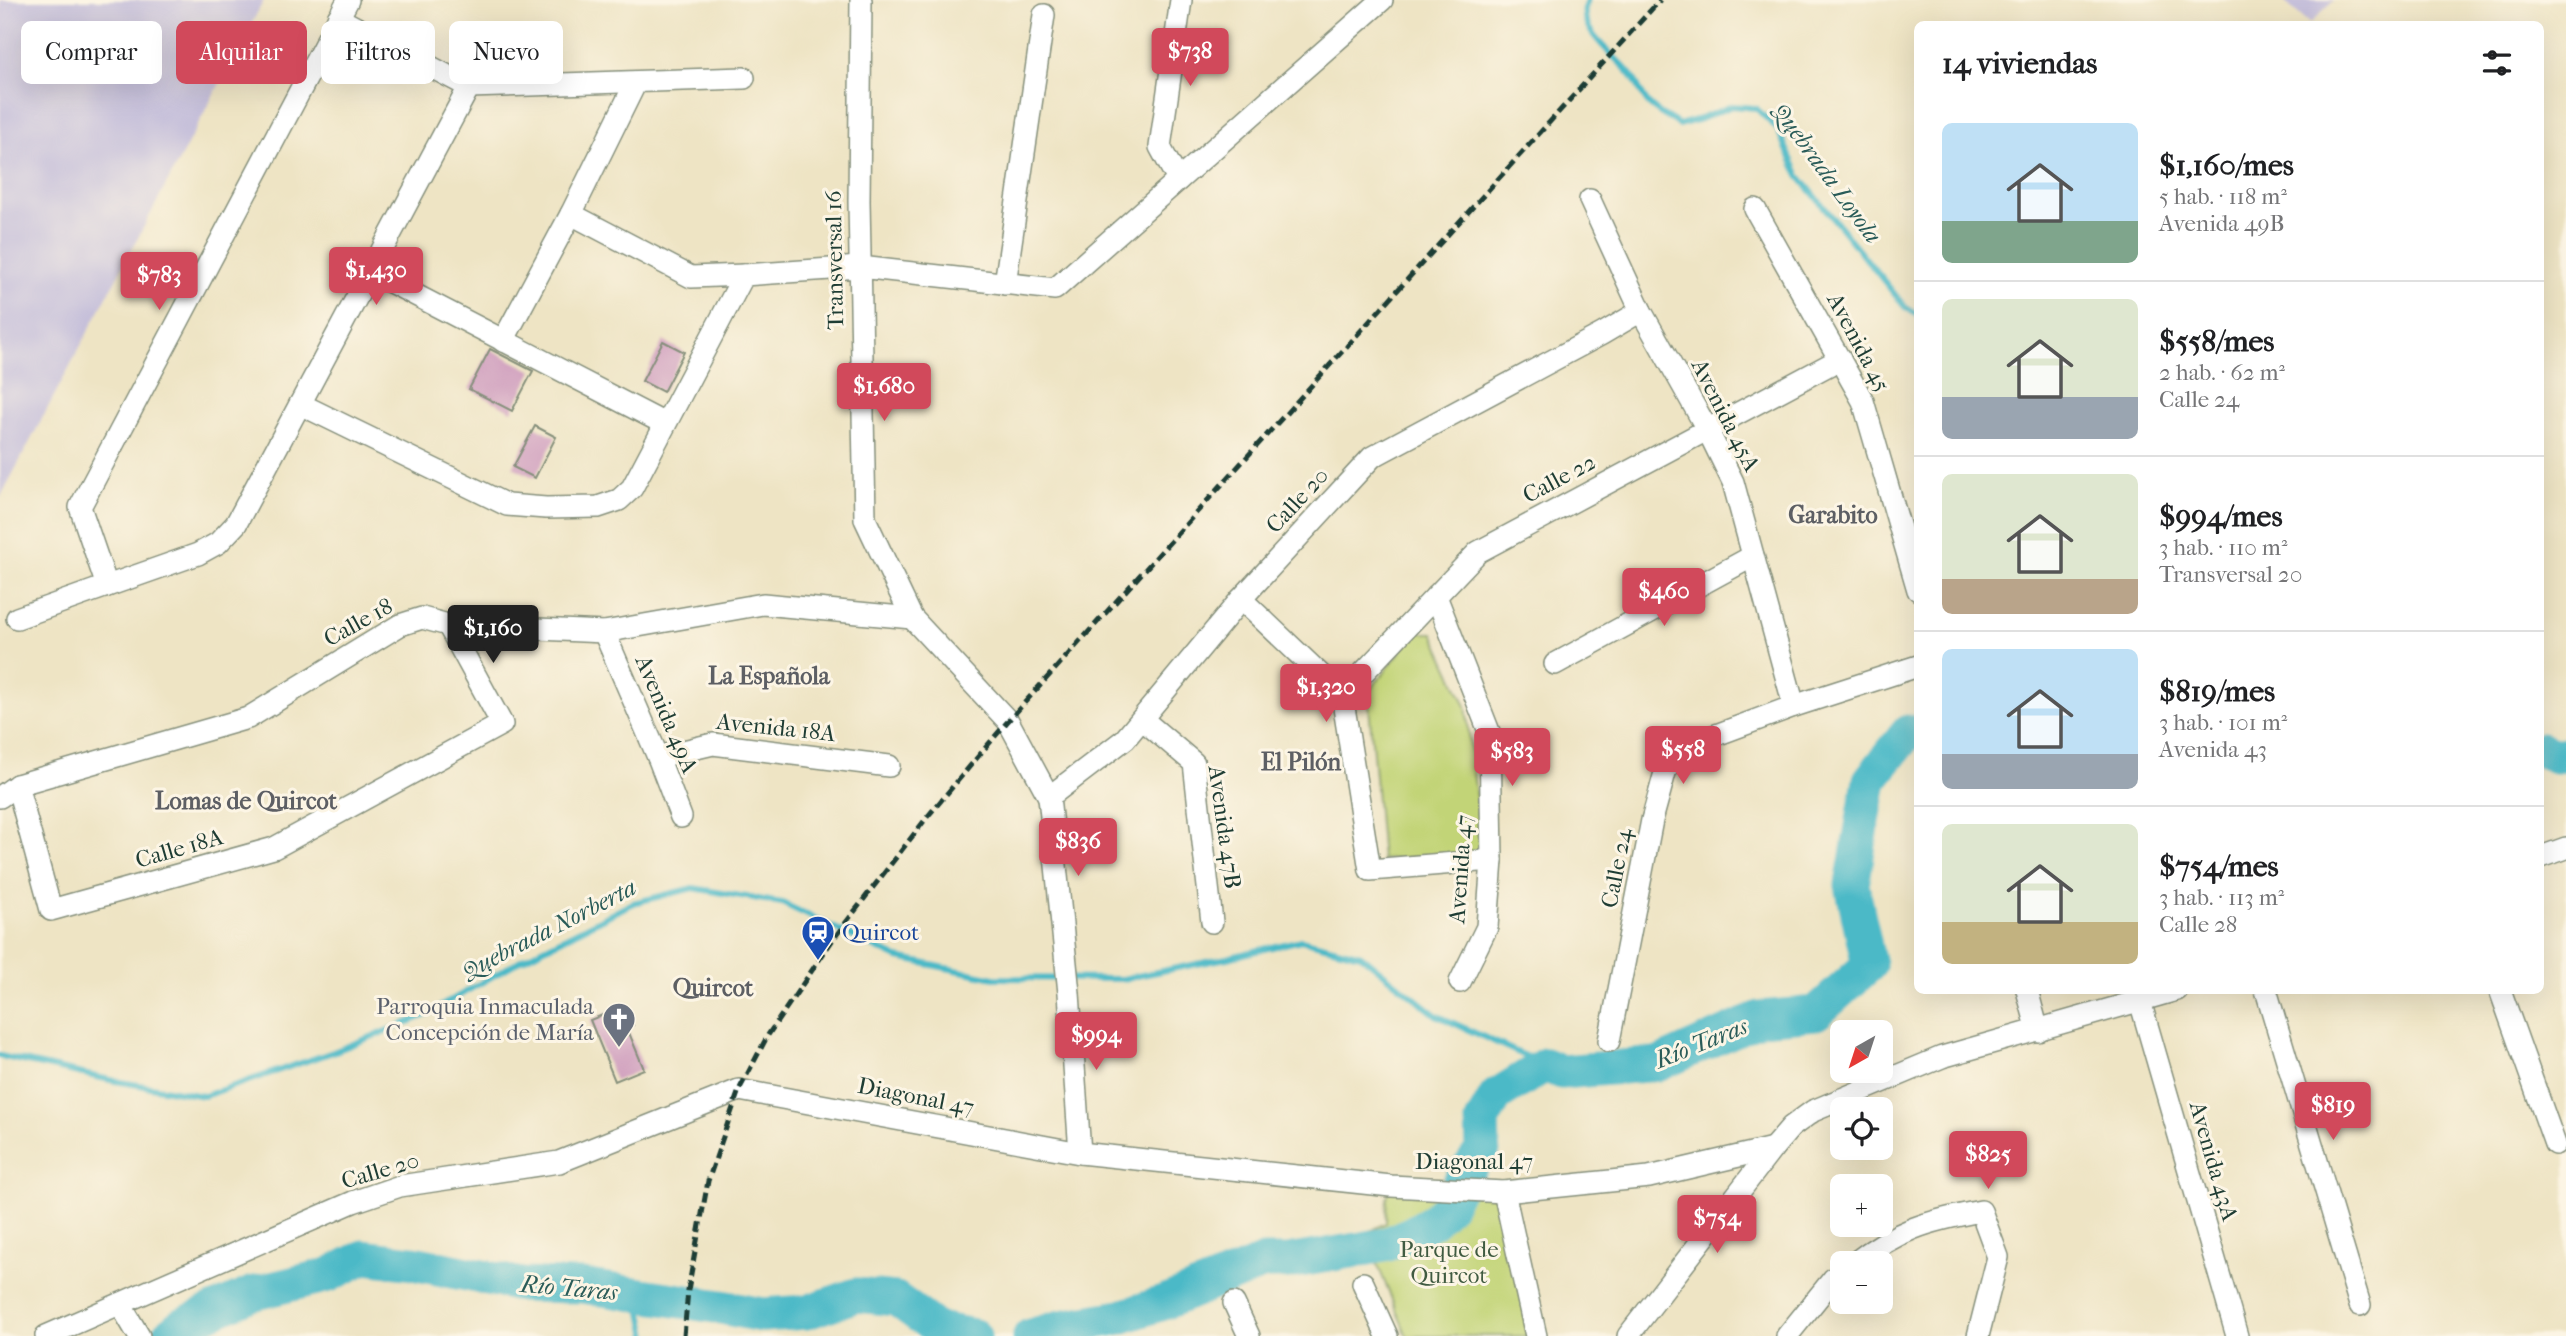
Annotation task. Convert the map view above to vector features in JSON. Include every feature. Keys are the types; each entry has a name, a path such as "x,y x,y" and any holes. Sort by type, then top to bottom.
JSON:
{"street":[{"name":"Transversal 16","path":"861,0 860,267 865,519 912,618 1008,721 1049,797"},
{"path":"1178,180 1160,147 1181,0"},
{"path":"571,214 691,277 860,267 1055,289 1381,0"},
{"path":"107,586 80,507 343,9 469,87 744,78"},
{"path":"1005,284 1044,15"},
{"path":"503,341 571,214 635,82"},
{"path":"17,618 198,555 218,543 236,524 469,87"},
{"name":"Avenida 45A","path":"1590,200 1641,311 1707,429 1733,482 1794,706"},
{"name":"Avenida 45","path":"1755,209 1863,401 1914,576"},
{"path":"370,272 665,424"},
{"path":"300,404 507,505 546,509 598,506 619,500 632,488 744,275"},
{"name":"Calle 20","path":"1049,797 1125,739 1241,599 1372,457 1641,311"},
{"name":"Calle 22","path":"1342,695 1478,552 1840,359"},
{"path":"1555,664 1753,556"},
{"name":"Avenida 47","path":"1436,597 1490,734 1492,860 1487,927 1460,982"},
{"path":"1241,599 1342,695 1370,870 1492,860"},
{"name":"Calle 18","path":"8,791 248,719 400,625 422,618 448,625 604,632 762,604 912,618"},
{"name":"Calle 18A","path":"8,791 51,910 274,848 502,724 448,625"},
{"name":"Avenida 49A","path":"604,632 681,817"},
{"name":"Calle 24","path":"1609,1041 1652,820 1666,769 1700,741 1794,706 1914,667"},
{"name":"Avenida 47B","path":"1142,719 1194,763 1212,922"},
{"name":"Avenida 18A","path":"658,757 713,744 889,766"},
{"path":"1049,797 1069,993 1080,1153"},
{"path":"2544,856 2566,848"},
{"path":"2028,994 2038,1031"},
{"path":"1628,1336 1773,1148 1791,1127 1813,1111 1942,1057 2164,994"},
{"path":"2267,994 2360,1305"},
{"path":"2501,994 2555,1144"},
{"name":"Avenida 43A","path":"2140,1001 2237,1336"},
{"name":"Calle 20","path":"46,1336 353,1202 400,1186 559,1162 739,1090"},
{"name":"Diagonal 47","path":"739,1090 1080,1153 1391,1186 1504,1192 1649,1177 1773,1148"},
{"path":"1504,1192 1536,1336"},
{"path":"1870,1251 1881,1242 1933,1220 1981,1210 1998,1257 1978,1336"},
{"path":"1363,1283 1387,1336"},
{"path":"1787,1336 1830,1283"},
{"path":"1234,1303 1249,1336"},
{"path":"120,1304 139,1336"}],"shaded area":[{"path":"0,0 264,0 253,21 176,21 176,84 219,84 0,498"},
{"path":"2282,0 2334,0 2313,21 2306,21"}],"green space":[{"path":"1415,633 1433,633 1466,706 1482,852 1382,860 1368,693"},
{"name":"Parque de Quircot","path":"1391,1186 1504,1192 1530,1336 1407,1336 1365,1234 1386,1223 1387,1197"}],"building":[{"path":"663,341 684,352 663,392 642,381"},
{"path":"490,349 533,371 512,411 469,389"},
{"path":"535,426 556,437 535,478 513,467"},
{"name":"Parroquia Inmaculada Concepción de María","path":"625,1006 633,1025 627,1028 644,1069 615,1081 590,1020"}],"waterway":[{"name":"Quebrada Loyola","path":"1587,0 1586,21 1591,31 1631,75 1648,103 1662,115 1679,125 1732,106 1756,108 1778,130 1799,176 1905,307 1914,313"},
{"name":"Río Taras","path":"1030,1336 1061,1327 1121,1317 1166,1302 1264,1262 1288,1262 1385,1245 1412,1233 1433,1221 1448,1206 1464,1175 1483,1149 1482,1121 1496,1096 1545,1065 1561,1072 1659,1064 1760,1018 1816,1013 1869,965 1852,885 1870,780 1908,732 1914,732"},
{"name":"Río Taras","path":"2544,751 2556,756 2566,754"},
{"name":"Quebrada Norberta","path":"0,1056 115,1081 204,1096 333,1052 424,1016 519,961 633,903 693,888 782,903 898,958 994,978 1122,979 1301,940 1361,955 1436,1015 1545,1065"},
{"name":"Río Taras","path":"168,1336 180,1326 251,1294 329,1275 364,1257 413,1263 522,1285 582,1286 762,1315 807,1312 856,1295 896,1299 937,1329 974,1336"},
{"path":"638,1294 647,1336"}],"railway":[{"path":"684,1336 688,1290 708,1181 739,1090 768,1035 834,938 928,816 1008,721 1660,0"}],"place":[{"name":"Quircot","path":"818,962"},
{"name":"Parroquia Inmaculada Concepción de María","path":"619,1049"}],"district":[{"name":"Garabito","path":"1833,515"},
{"name":"La Española","path":"769,676"},
{"name":"El Pilón","path":"1301,762"},
{"name":"Lomas de Quircot","path":"246,801"},
{"name":"Quircot","path":"713,988"}]}
